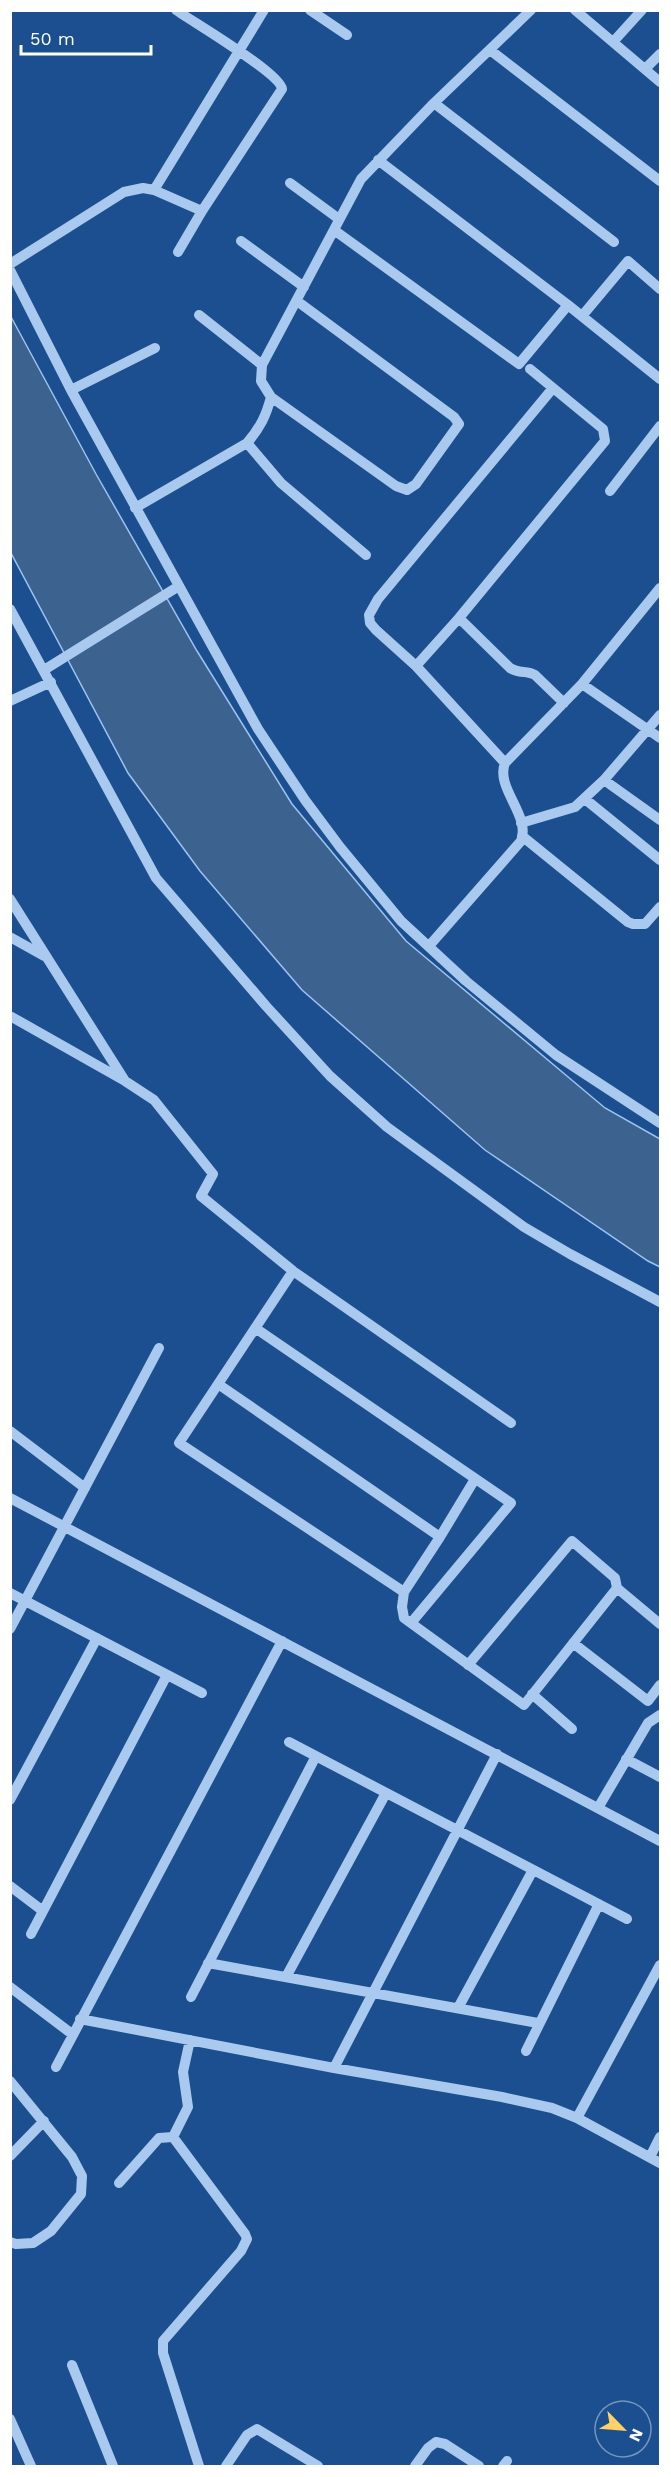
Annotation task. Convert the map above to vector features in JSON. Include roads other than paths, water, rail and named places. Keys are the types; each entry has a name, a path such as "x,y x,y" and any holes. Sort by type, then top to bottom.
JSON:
{"street":[{"path":"176,10 238,50 278,80 282,88 201,211 178,252"},
{"path":"154,190 264,10"},
{"path":"310,10 323,14 347,35"},
{"path":"297,301 454,417 459,424 416,484 407,490 396,486 271,397 261,381 262,365 361,179 434,103 531,10"},
{"path":"574,10 660,82"},
{"path":"613,42 642,10"},
{"path":"490,50 660,181"},
{"path":"645,69 660,54"},
{"path":"434,103 614,242"},
{"path":"378,160 568,305 660,379"},
{"path":"290,183 339,219"},
{"path":"10,264 124,192 143,188 154,190 201,211"},
{"path":"334,230 519,364 568,305"},
{"path":"241,241 304,287"},
{"path":"582,316 628,261 660,289"},
{"path":"10,270 70,390 178,586 258,729 305,800 401,921 466,981 556,1055 660,1124"},
{"path":"199,315 262,365"},
{"path":"70,390 155,348"},
{"path":"416,666 459,618 605,441 603,429 530,369"},
{"path":"505,763 416,666 370,623 369,615 372,607 553,388"},
{"path":"135,508 247,443 258,431 267,415 271,397"},
{"path":"610,491 660,426"},
{"path":"247,443 281,483 366,555"},
{"path":"45,670 178,586"},
{"path":"429,946 518,845 522,836 521,823 502,774 505,763 582,684 660,588"},
{"path":"10,609 156,878 266,1006 330,1076 387,1127 524,1227 660,1302"},
{"path":"459,618 510,668 515,672 530,672 535,675 564,703"},
{"path":"10,701 51,682"},
{"path":"582,684 660,738"},
{"path":"521,823 564,811 585,799 660,715"},
{"path":"604,780 660,820"},
{"path":"585,799 660,860"},
{"path":"522,836 628,922 645,924 660,907"},
{"path":"10,899 125,1081"},
{"path":"10,937 47,957"},
{"path":"10,1016 154,1100 213,1174 201,1196 293,1271 511,1422"},
{"path":"293,1271 179,1443 404,1592"},
{"path":"255,1328 511,1503 411,1623"},
{"path":"10,1629 159,1348"},
{"path":"218,1384 440,1537"},
{"path":"10,1431 85,1488"},
{"path":"476,1479 404,1592 402,1607 404,1618 524,1705 617,1588"},
{"path":"10,1498 660,1841"},
{"path":"468,1665 572,1541 615,1578 617,1588 660,1624"},
{"path":"10,1593 202,1693"},
{"path":"10,1800 97,1638"},
{"path":"56,2067 282,1641"},
{"path":"573,1643 648,1701 660,1685"},
{"path":"32,1934 167,1675"},
{"path":"532,1695 572,1729"},
{"path":"598,1808 648,1723 660,1714"},
{"path":"289,1742 627,1919"},
{"path":"334,2068 497,1754"},
{"path":"191,1996 316,1756"},
{"path":"626,1759 660,1777"},
{"path":"286,1977 386,1793"},
{"path":"458,2008 533,1870"},
{"path":"10,1886 43,1911"},
{"path":"526,2051 599,1904"},
{"path":"208,1963 538,2023"},
{"path":"577,2118 660,1965"},
{"path":"10,1987 72,2034"},
{"path":"80,2019 552,2108 577,2118 660,2163"},
{"path":"173,2137 188,2106 183,2072 190,2040"},
{"path":"10,2081 72,2157 82,2176 81,2194 68,2213 42,2237 33,2243 10,2242"},
{"path":"10,2156 44,2121"},
{"path":"119,2183 159,2138 173,2137"},
{"path":"173,2137 247,2239 241,2252 163,2341 163,2353 199,2466"},
{"path":"650,2157 660,2137"},
{"path":"72,2365 113,2466"},
{"path":"10,2419 31,2466"},
{"path":"226,2466 247,2435 257,2429 318,2466"},
{"path":"415,2466 428,2448 436,2442 445,2444 479,2466"}],"water":[{"path":"10,315 96,474 197,651 292,804 406,941 605,1108 660,1139 660,1267 485,1150 302,990 200,871 128,773 11,553"}]}
